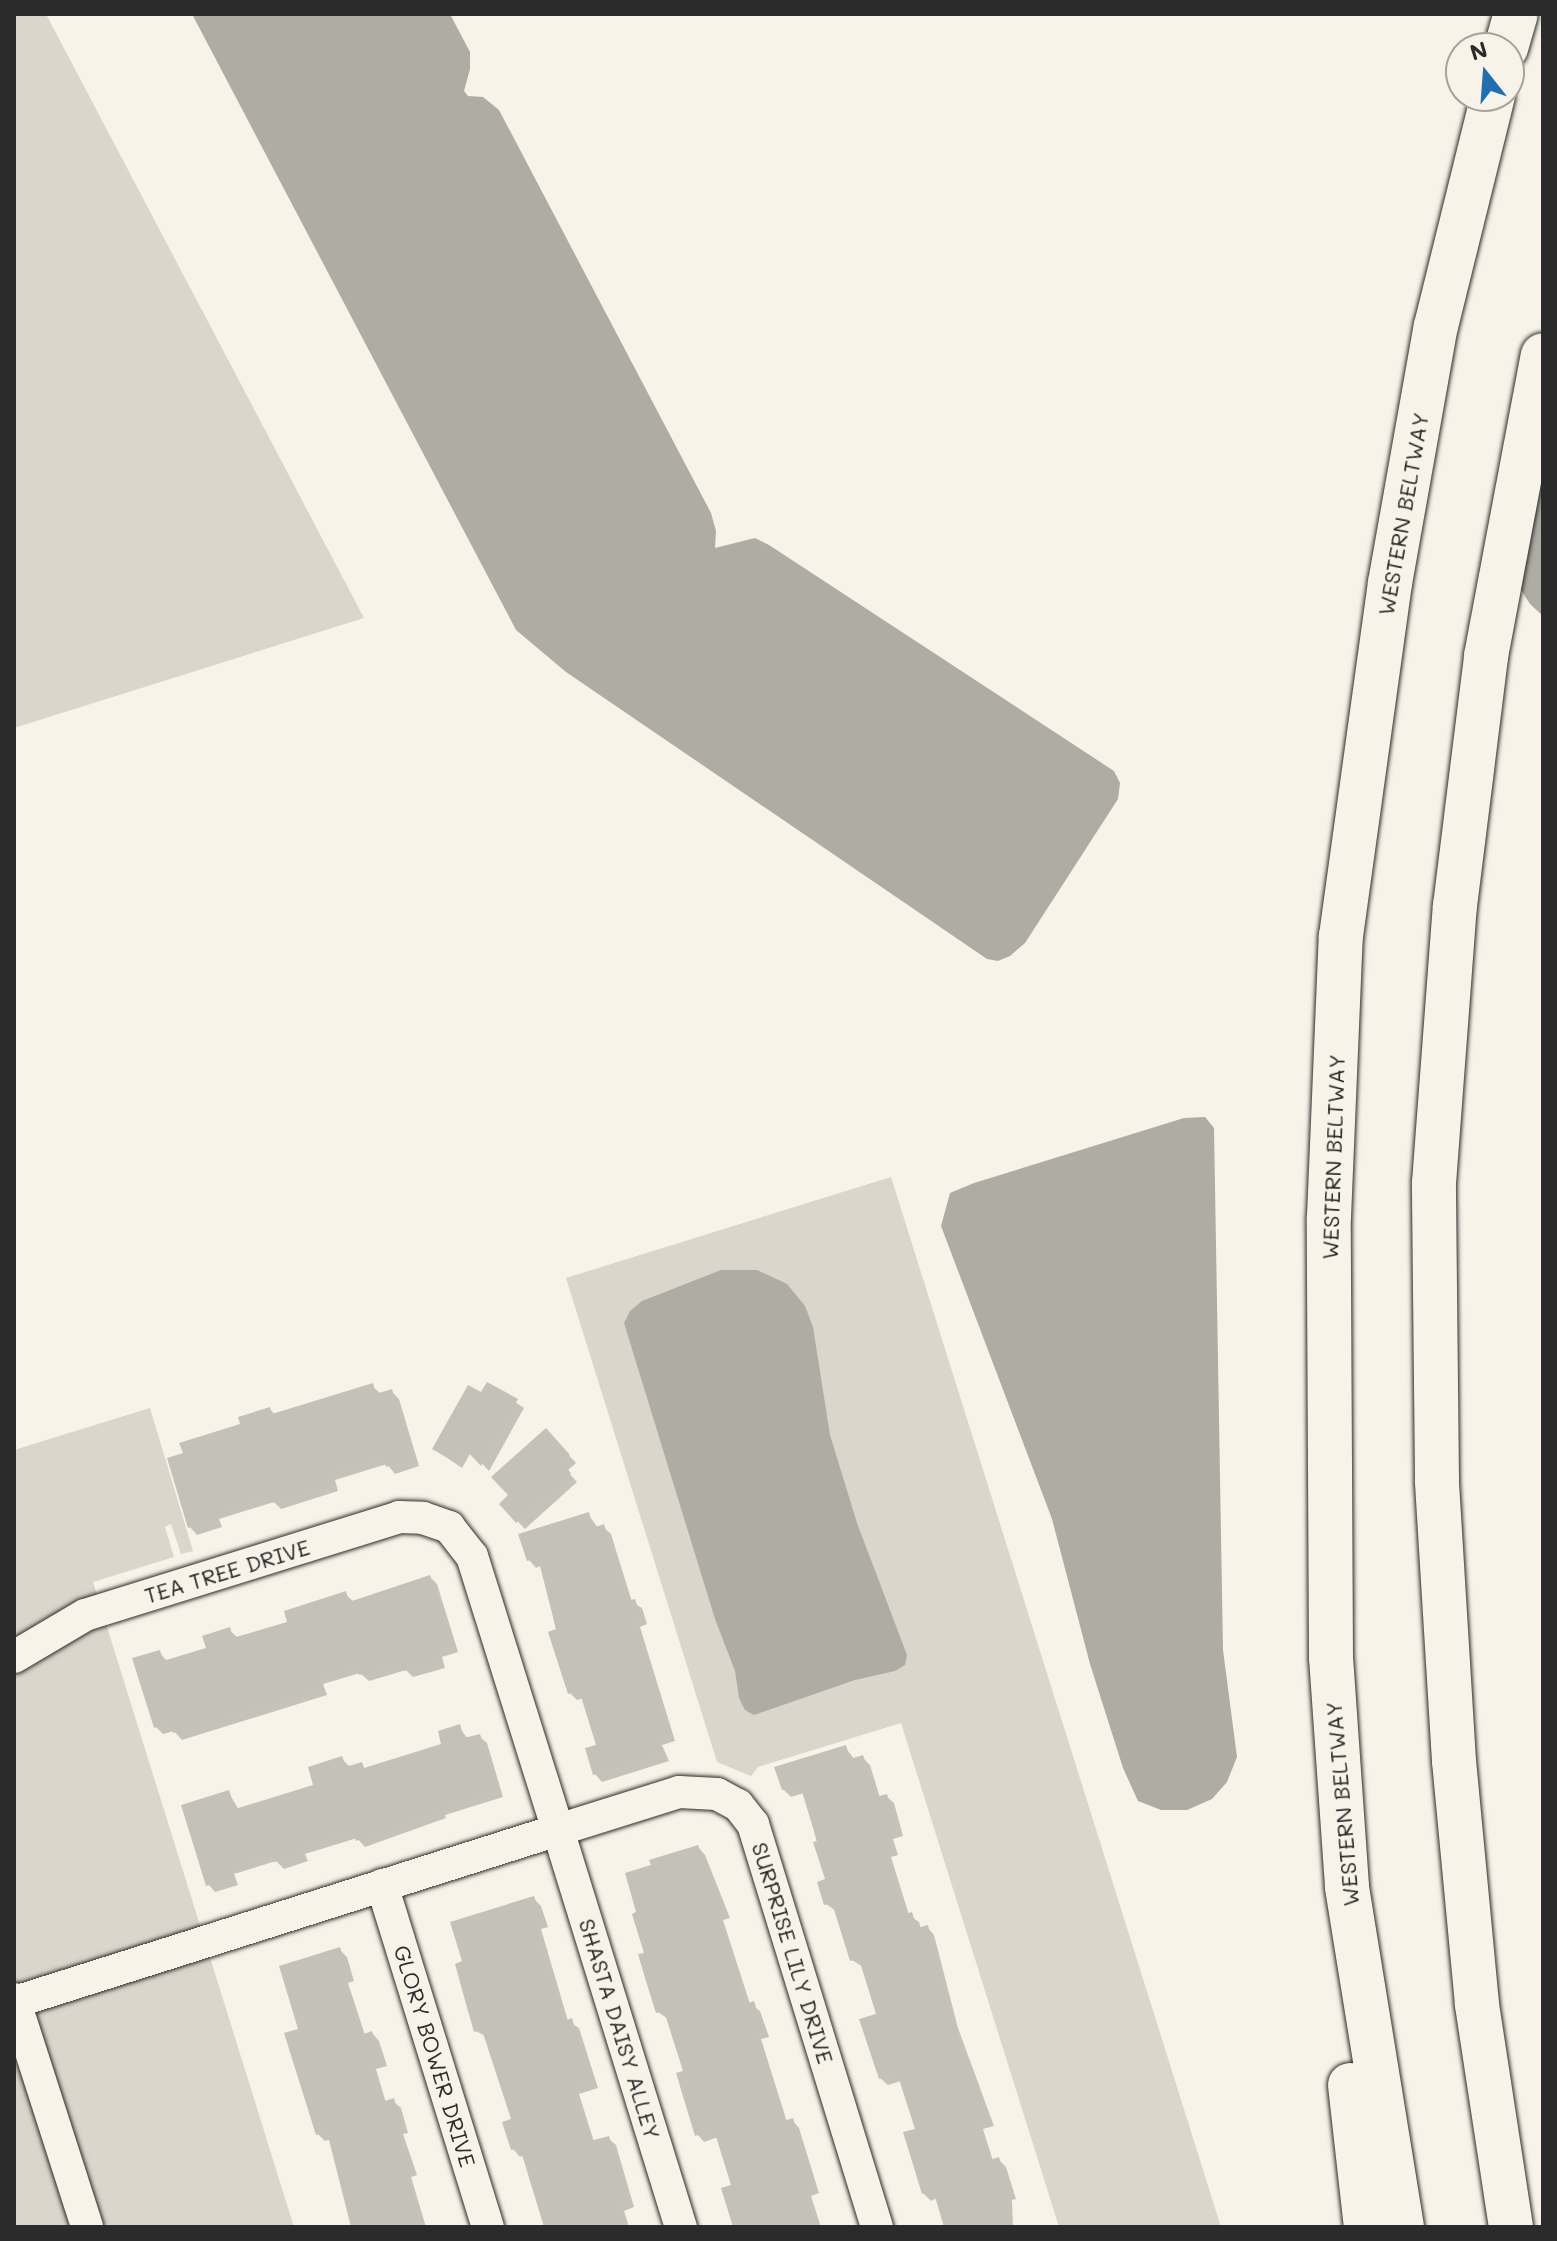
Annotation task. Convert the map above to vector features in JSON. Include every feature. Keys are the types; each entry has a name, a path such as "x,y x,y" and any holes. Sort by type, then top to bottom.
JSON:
{"highway":[{"name":"WESTERN BELTWAY","path":"1402,2227 1347,1886 1331,1658 1329,1217 1341,936 1390,583 1436,326 1489,112"},
{"path":"1511,2227 1477,2004 1454,1761 1437,1480 1434,1183 1455,906 1486,656 1543,355"},
{"path":"1347,1886 1348,2063 1366,2227"},
{"path":"1477,2004 1542,2227"}],"street":[{"name":"TEA TREE DRIVE","path":"14,1657 85,1615 399,1517 423,1518 449,1527 472,1556 558,1830"},
{"name":"SURPRISE LILY DRIVE","path":"14,2001 679,1792 717,1794 738,1805 753,1824 877,2227"},
{"name":"SHASTA DAISY ALLEY","path":"558,1830 681,2227"},
{"name":"GLORY BOWER DRIVE","path":"382,1885 488,2227"},
{"path":"14,2001 87,2227"}],"shaded area":[{"path":"14,14 46,14 364,618 14,728"},
{"path":"192,14 450,14 470,52 470,69 464,91 468,96 483,97 499,110 711,513 716,531 715,548 755,538 769,545 1114,771 1120,783 1118,799 1025,943 1010,956 998,961 987,959 566,672 516,630"},
{"path":"1543,386 1543,616 1530,604 1499,556"},
{"path":"1205,1117 1214,1128 1223,1650 1237,1757 1227,1782 1212,1799 1187,1810 1161,1810 1138,1801 1123,1768 1090,1664 1052,1519 941,1226 950,1193 974,1183 1184,1118"},
{"path":"891,1177 1221,2227 1059,2227 901,1723 758,1767 751,1776 717,1762 566,1278"},
{"path":"721,1270 757,1270 787,1284 805,1306 813,1327 830,1435 857,1523 907,1655 905,1665 895,1671 855,1680 754,1715 745,1710 739,1698 735,1671 715,1619 624,1323 630,1311 642,1301"},
{"path":"150,1408 193,1551 181,1554 171,1524 165,1527 174,1557 93,1582 294,2227 14,2227 14,1450"}],"building":[{"path":"487,1382 518,1399 481,1466 463,1447 455,1462 432,1449 468,1385 481,1392"},
{"path":"373,1383 376,1394 392,1389 413,1459 386,1467 382,1456 328,1472 332,1483 272,1503 269,1495 213,1512 216,1520 188,1528 167,1458 183,1453 179,1443 240,1424 238,1417 270,1407 272,1414"},
{"path":"546,1428 570,1455 561,1462 571,1473 516,1523 499,1504 508,1495 491,1477"},
{"path":"589,1512 593,1528 604,1524 627,1601 635,1599 641,1617 634,1619 669,1734 656,1738 664,1753 593,1775 585,1748 596,1745 579,1690 568,1694 548,1632 556,1629 538,1558 527,1561 518,1534"},
{"path":"430,1575 452,1645 436,1650 439,1660 404,1671 401,1662 359,1675 356,1665 317,1677 321,1687 208,1723 173,1733 170,1723 154,1728 132,1658 160,1650 163,1661 206,1648 202,1636 230,1627 233,1638 287,1622 284,1611 346,1591 349,1602"},
{"path":"460,1724 464,1738 480,1734 497,1790 439,1807 440,1811 356,1841 353,1830 299,1846 301,1854 274,1862 272,1853 228,1867 232,1878 206,1886 181,1805 229,1790 235,1809 313,1785 308,1767 342,1756 346,1767 362,1762 364,1768 441,1744 438,1731"},
{"path":"846,1745 850,1759 863,1755 876,1797 887,1794 897,1829 887,1832 892,1848 885,1850 905,1914 912,1912 917,1928 928,1925 951,2019 988,2118 977,2122 989,2160 999,2157 1010,2192 1006,2193 1007,2227 944,2227 933,2190 922,2194 903,2132 915,2129 897,2073 879,2079 859,2019 876,2014 859,1959 850,1961 832,1903 824,1905 817,1882 825,1879 800,1785 782,1790 774,1767"},
{"path":"698,1845 724,1911 717,1913 746,2004 754,2001 763,2030 755,2032 783,2121 793,2118 813,2186 805,2189 817,2227 733,2227 721,2188 731,2185 714,2130 695,2136 676,2073 683,2071 664,2011 656,2013 645,1978 638,1954 644,1953 632,1914 636,1912 625,1873 651,1865 649,1860"},
{"path":"534,1896 542,1920 535,1922 546,1966 564,2021 572,2018 591,2081 573,2087 590,2141 609,2136 628,2200 618,2203 625,2227 544,2227 520,2148 511,2150 502,2122 511,2119 482,2030 474,2032 455,1964 462,1961 450,1922"},
{"path":"340,1947 348,1974 342,1976 361,2035 372,2031 381,2058 370,2062 382,2102 394,2098 402,2126 397,2127 410,2168 405,2169 421,2227 351,2227 327,2132 316,2135 284,2033 298,2029 279,1966"}]}
